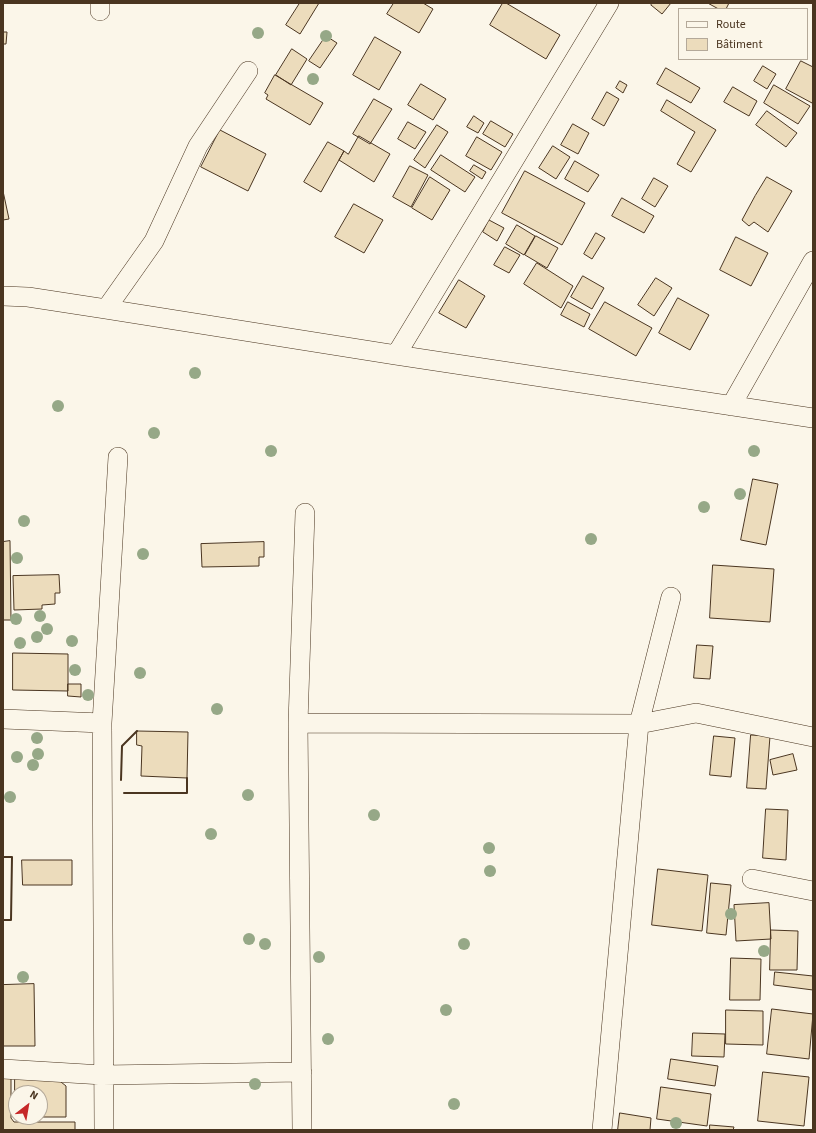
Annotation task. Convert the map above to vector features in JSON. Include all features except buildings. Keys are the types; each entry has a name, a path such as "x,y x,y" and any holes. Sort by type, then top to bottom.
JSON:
{"street":[{"path":"396,354 609,3"},
{"path":"106,308 154,242 198,146 248,71"},
{"path":"731,406 813,262"},
{"path":"3,296 28,297 106,308 813,418"},
{"path":"104,1130 102,724 118,457"},
{"path":"302,1130 298,723 305,513"},
{"path":"602,1130 638,724 671,597"},
{"path":"298,723 638,724 696,713 813,737"},
{"path":"3,719 102,724"},
{"path":"752,879 813,891"},
{"path":"3,1070 103,1075 302,1072"}],"wall":[{"path":"121,780 122,746 137,731"},
{"path":"124,793 187,793 187,778"},
{"path":"3,857 12,857 11,920 3,920"}]}
